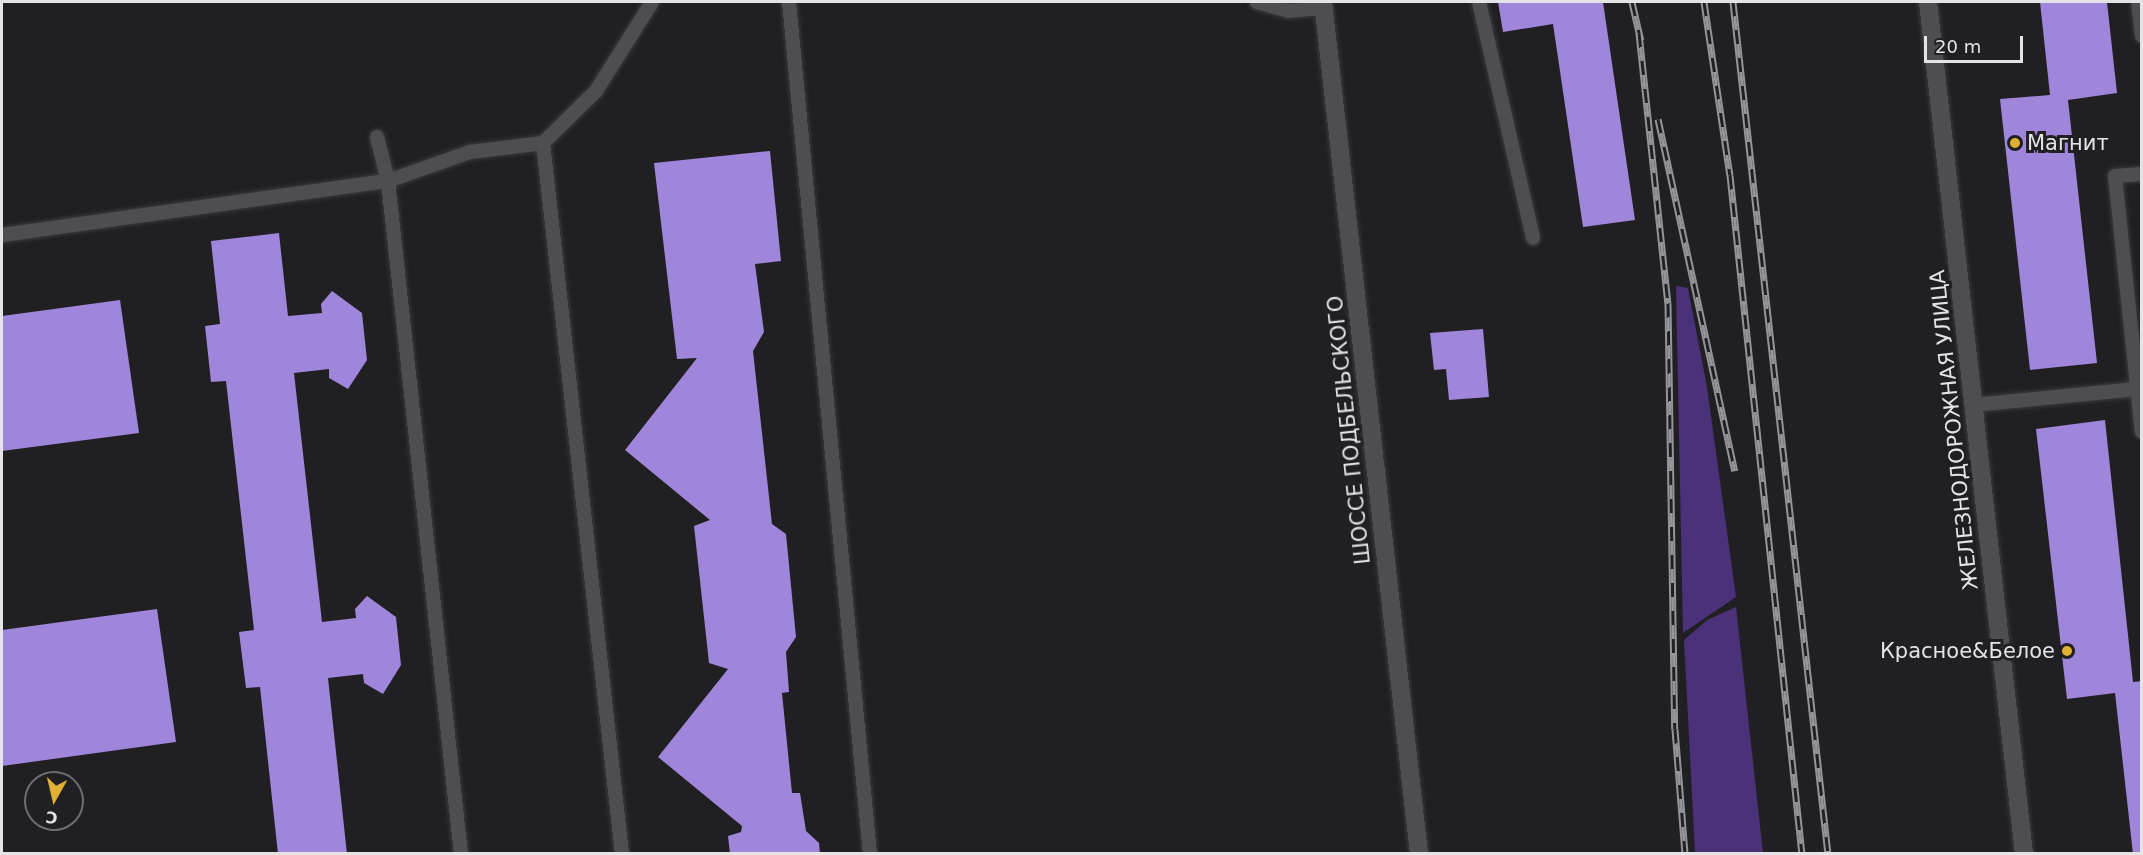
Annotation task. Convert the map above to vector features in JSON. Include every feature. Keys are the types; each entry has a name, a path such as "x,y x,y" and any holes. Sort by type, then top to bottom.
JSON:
{"street":[{"name":"ЖЕЛЕЗНОДОРОЖНАЯ УЛИЦА","path":"1928,2 2024,854"},
{"name":"ШОССЕ ПОДБЕЛЬСКОГО","path":"1324,5 1419,854"}],"lane":[{"path":"2,236 388,181 470,152 543,143 596,91 652,2"},
{"path":"789,2 870,854"},
{"path":"1257,2 1288,10 1324,5"},
{"path":"1479,2 1533,238"},
{"path":"2138,2 2142,36"},
{"path":"378,137 388,181 461,854"},
{"path":"543,143 622,854"},
{"path":"2142,174 2115,176 2142,432"},
{"path":"1973,405 2137,389"}],"shaded area":[{"path":"1676,286 1688,288 1707,387 1736,597 1683,633"},
{"path":"1736,607 1763,853 1695,853 1684,640 1707,620"}],"building":[{"path":"1498,2 1603,2 1635,220 1583,227 1553,24 1503,32"},
{"path":"2040,2 2107,2 2117,93 2068,100 2097,363 2030,370 2000,99 2050,95"},
{"path":"770,151 781,261 755,264 764,332 753,351 772,524 786,534 796,637 786,652 789,692 782,693 792,793 800,793 806,831 819,843 820,854 730,854 728,836 741,832 742,826 658,757 728,669 709,663 694,526 710,520 625,450 697,358 677,359 654,163"},
{"path":"279,233 288,316 322,313 321,304 332,291 362,313 367,360 348,389 329,378 329,369 294,373 322,622 356,618 355,609 367,596 396,617 401,665 383,694 364,683 363,674 328,678 347,854 278,854 260,687 246,688 239,632 254,630 226,381 211,382 205,326 220,324 211,241"},
{"path":"120,300 139,433 2,451 2,316"},
{"path":"1483,329 1489,397 1449,400 1446,369 1434,370 1430,333"},
{"path":"2105,420 2133,682 2142,681 2142,854 2133,854 2115,693 2067,699 2036,429"},
{"path":"157,609 176,742 2,766 2,630"}],"railway":[{"path":"1632,2 1641,40"},
{"path":"1704,2 1730,175 1802,854"},
{"path":"1733,2 1828,854"},
{"path":"1639,33 1668,303 1675,729 1685,854"},
{"path":"1658,119 1735,471"}],"place":[{"name":"Магнит","path":"2015,143"},
{"name":"Красное&Белое","path":"2067,651"}]}
